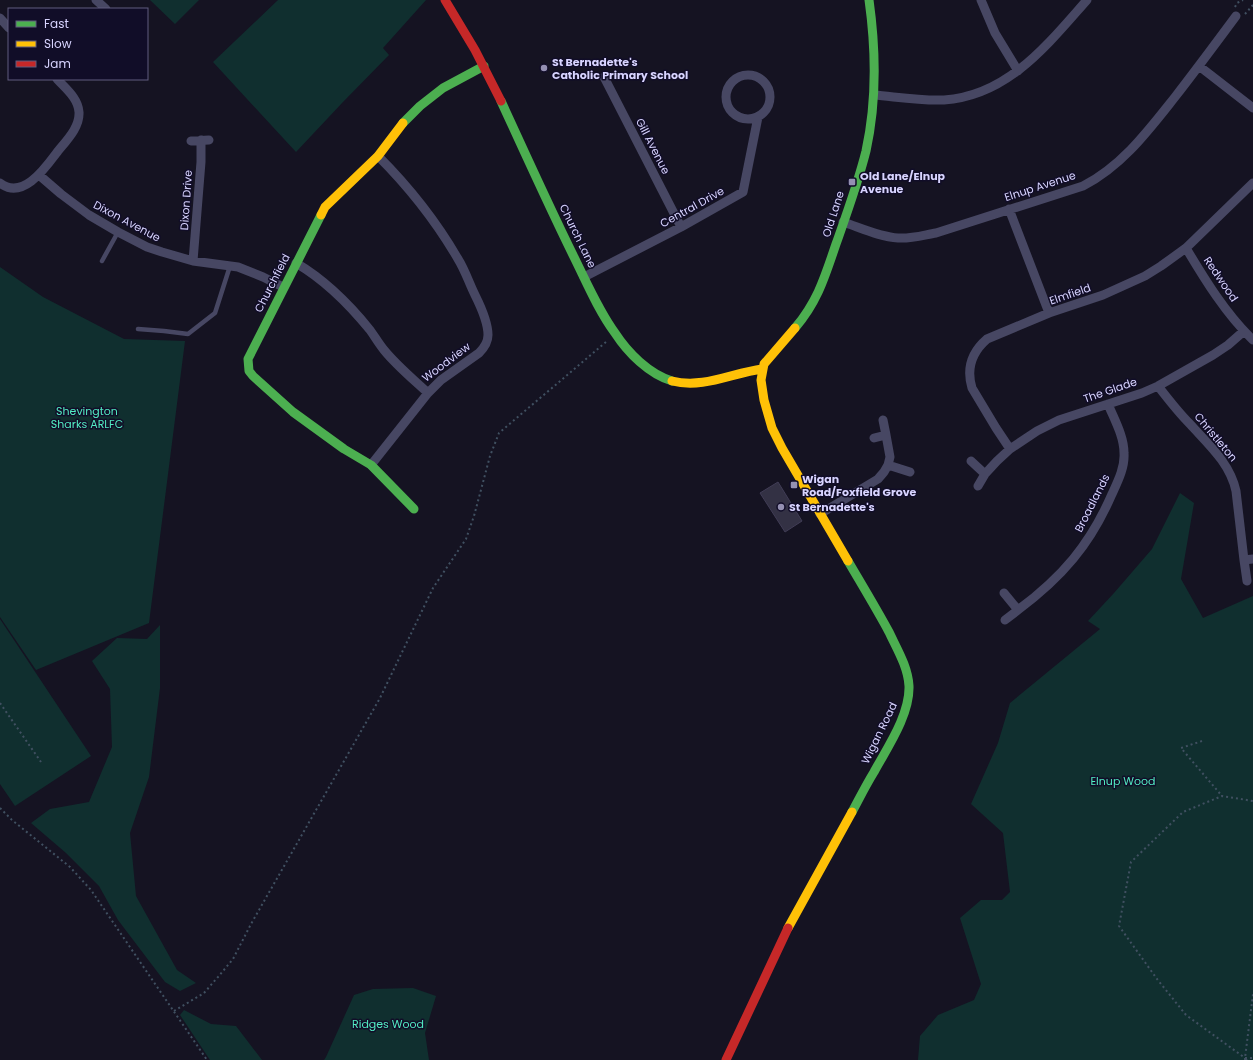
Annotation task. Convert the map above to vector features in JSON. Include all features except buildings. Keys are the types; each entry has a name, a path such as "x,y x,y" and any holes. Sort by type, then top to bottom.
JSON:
{"main road":[{"name":"Church Lane","path":"445,0 484,66 584,277 608,323 632,354 648,368 662,376 681,383 705,383 740,373 762,369"},
{"name":"Old Lane","path":"762,369 768,358 792,332 813,304 844,222 862,162 868,140 874,94 875,52 873,24 869,0"},
{"name":"Churchfield","path":"414,509 371,465 344,449 293,412 253,376 249,371 248,359 250,352 325,207 378,156 409,116 428,99 443,88 484,66"},
{"name":"Wigan Road","path":"726,1060 770,965 812,882 889,744 908,703 909,684 906,669 867,592 775,435 765,402 762,384 762,369"}],"street":[{"path":"96,0 105,8"},
{"path":"981,0 996,33 1018,71"},
{"path":"874,94 945,100 976,93 1001,83 1018,71 1041,51 1087,0"},
{"name":"Elnup Avenue","path":"844,222 886,236 912,238 936,232 1083,186 1112,168 1150,130 1236,16"},
{"path":"0,18 8,27"},
{"path":"1199,66 1253,108"},
{"name":"Gill Avenue","path":"604,77 681,226"},
{"name":"Central Drive","path":"584,277 743,192 758,117 764,113 768,107 770,93 767,86 756,77 742,77 730,85 727,91 728,106 732,112 744,119 758,117"},
{"path":"0,183 4,186 16,188 28,184 39,175 74,131 79,120 76,100 58,80"},
{"name":"Dixon Drive","path":"191,141 205,140 201,162 193,261"},
{"name":"Woodview","path":"296,263 318,277 342,298 384,350 428,393 441,380 483,349 488,340 488,330 479,304 459,260 412,193 378,156"},
{"name":"Dixon Avenue","path":"39,175 74,205 118,232 147,247 193,261 238,267 250,271 283,287"},
{"name":"Elmfield","path":"1010,449 972,388 970,380 970,364 976,350 987,339 1049,313 1102,295 1145,276 1186,248 1253,183"},
{"path":"1009,209 1049,313"},
{"name":"Redwood","path":"1186,248 1224,306 1253,340"},
{"name":"The Glade","path":"978,486 985,474 1010,449 1037,432 1059,420 1158,386 1213,355 1228,345 1244,331"},
{"name":"Christleton","path":"1158,386 1176,409 1218,455 1234,481 1249,560 1247,581"},
{"path":"371,465 428,393"},
{"name":"Broadlands","path":"1005,620 1054,581 1068,566 1099,521 1110,498 1123,465 1124,453 1122,440 1108,404"},
{"path":"820,514 878,479 884,472 888,466 890,457 883,420"},
{"path":"874,438 886,435"},
{"path":"971,461 985,474"},
{"path":"888,466 910,472"},
{"path":"1004,593 1018,610"}],"lane":[{"path":"102,261 118,232"},
{"path":"138,329 188,334 215,313 230,266"}],"path":[{"path":"174,1011 204,993 233,959 251,924 380,698 432,588 466,539 474,516 490,456 499,433 615,334"},
{"path":"0,703 41,762"},
{"path":"1202,741 1181,748 1222,796"},
{"path":"1253,801 1222,796 1184,812 1131,862 1119,926 1157,979 1186,1015 1246,1059 1253,1058"},
{"path":"0,808 12,820 70,867 91,890 207,1060"},
{"path":"1246,1059 1253,994"}],"green space":[{"path":"150,0 199,0 175,24"},
{"path":"278,0 426,0 383,48 389,55 296,152 213,62"},
{"name":"Shevington Sharks ARLFC","path":"0,267 43,297 124,339 185,341 149,623 36,670 0,617"},
{"name":"Elnup Wood","path":"1180,493 1194,503 1181,579 1203,618 1253,596 1253,1060 918,1060 920,1036 938,1015 974,1000 981,984 960,918 981,900 1002,900 1010,892 1003,833 971,804 998,743 1010,703 1100,629 1088,621 1152,549"},
{"path":"0,619 91,756 15,806 0,784"},
{"path":"160,625 160,688 149,777 130,833 136,896 177,970 196,983 180,991 165,982 118,920 99,886 66,853 31,823 50,809 89,802 112,747 110,689 92,661 117,638 147,639"},
{"name":"Ridges Wood","path":"413,988 436,996 425,1033 429,1060 324,1060 354,995 373,989"},
{"path":"184,1010 211,1024 236,1026 262,1060 210,1060 180,1015"}],"traffic: fast":[{"path":"795,328 810,308 820,288 852,198 866,151 870,132 874,94 873,38 869,0"},
{"path":"403,123 420,106 443,88 484,66"},
{"path":"501,101 592,295 603,315 620,341 640,362 663,378 672,381"},
{"path":"321,215 248,359 249,371 293,412 344,449 371,465 414,509"},
{"path":"848,561 889,632 907,672 909,686 906,708 902,720 852,812"}],"traffic: slow":[{"path":"321,215 325,207 378,156 403,123"},
{"path":"795,328 764,364 761,380 764,400 772,428 782,448 848,561"},
{"path":"672,381 684,383 706,382 762,369"},
{"path":"788,928 852,812"}],"traffic: jam":[{"path":"445,0 475,50 501,101"},
{"path":"726,1060 788,928"}],"place":[{"name":"St Bernadette's Catholic Primary School","path":"544,68"},
{"name":"Old Lane/Elnup Avenue","path":"852,182"},
{"name":"Wigan Road/Foxfield Grove","path":"794,485"},
{"name":"St Bernadette's","path":"781,507"}]}
